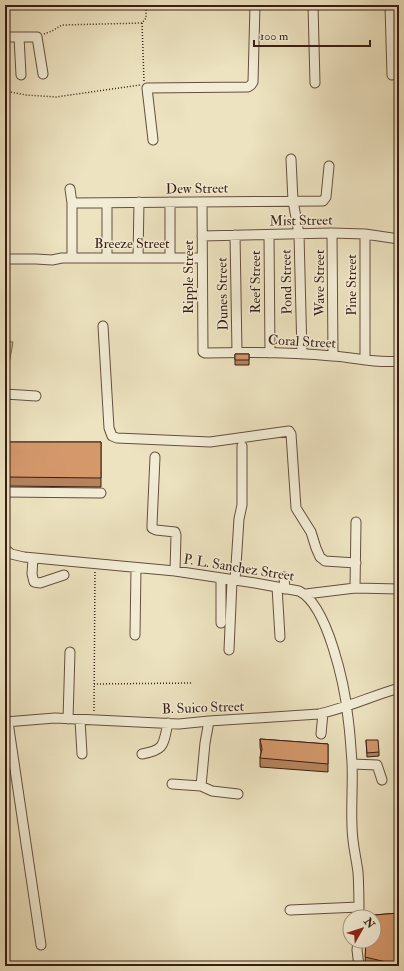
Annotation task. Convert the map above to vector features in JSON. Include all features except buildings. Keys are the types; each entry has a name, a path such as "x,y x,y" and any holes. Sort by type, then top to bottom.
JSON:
{"street":[{"path":"153,140 147,88 248,87 252,84 255,5"},
{"path":"313,5 315,83"},
{"path":"390,5 392,75"},
{"path":"5,36 37,37 43,74"},
{"path":"19,37 22,75"},
{"name":"Pond Street","path":"291,159 293,201 299,234 302,354"},
{"name":"Dew Street","path":"72,203 323,200 326,197 329,166"},
{"path":"70,189 72,203 72,258"},
{"path":"138,258 139,202"},
{"path":"170,202 170,257"},
{"name":"Ripple Street","path":"202,202 203,352"},
{"path":"107,203 107,257"},
{"name":"Mist Street","path":"202,236 332,233 365,234 399,239"},
{"name":"Wave Street","path":"332,233 333,356"},
{"name":"Pine Street","path":"365,234 365,360"},
{"name":"Dunes Street","path":"235,235 237,352"},
{"name":"Reef Street","path":"269,235 270,353"},
{"name":"Breeze Street","path":"5,259 36,258 52,253 62,258 202,258"},
{"path":"103,326 109,428 112,436 117,438 210,442 289,431 292,434 296,508 311,532 320,557 325,561 356,563"},
{"name":"Coral Street","path":"203,352 302,354 373,361 399,361"},
{"path":"5,394 36,396"},
{"path":"230,650 233,581 239,519 242,505 242,446"},
{"path":"155,457 152,528 156,530 175,532 175,571"},
{"path":"5,492 101,493"},
{"path":"355,588 356,522"},
{"name":"P. L. Sanchez Street","path":"5,549 16,556 95,565 175,571 299,591 306,594 316,607 324,623 338,669 347,707 352,764 352,828 358,871 359,907"},
{"path":"33,558 32,574 34,582 40,583 64,575"},
{"path":"135,634 136,568"},
{"path":"280,637 281,588 284,576"},
{"path":"221,579 221,623"},
{"path":"306,594 355,588 399,589"},
{"path":"68,719 70,652"},
{"name":"B. Suico Street","path":"6,722 55,718 178,724 323,713 347,707 399,688"},
{"path":"321,734 323,713"},
{"path":"80,720 82,754"},
{"path":"201,786 205,743 209,721"},
{"path":"6,722 41,945"},
{"path":"142,754 154,752 160,748 163,743 168,723"},
{"path":"352,764 377,764 382,780"},
{"path":"172,784 201,786 212,791 238,794"},
{"path":"290,910 359,907"},
{"path":"357,949 359,966"}],"path":[{"path":"5,91 26,95 56,97 144,85 142,23 146,18 146,5"},
{"path":"37,37 62,25 142,23"},
{"path":"94,721 95,565"},
{"path":"94,684 192,683"}],"green space":[{"path":"5,341 13,342 5,387"}]}
